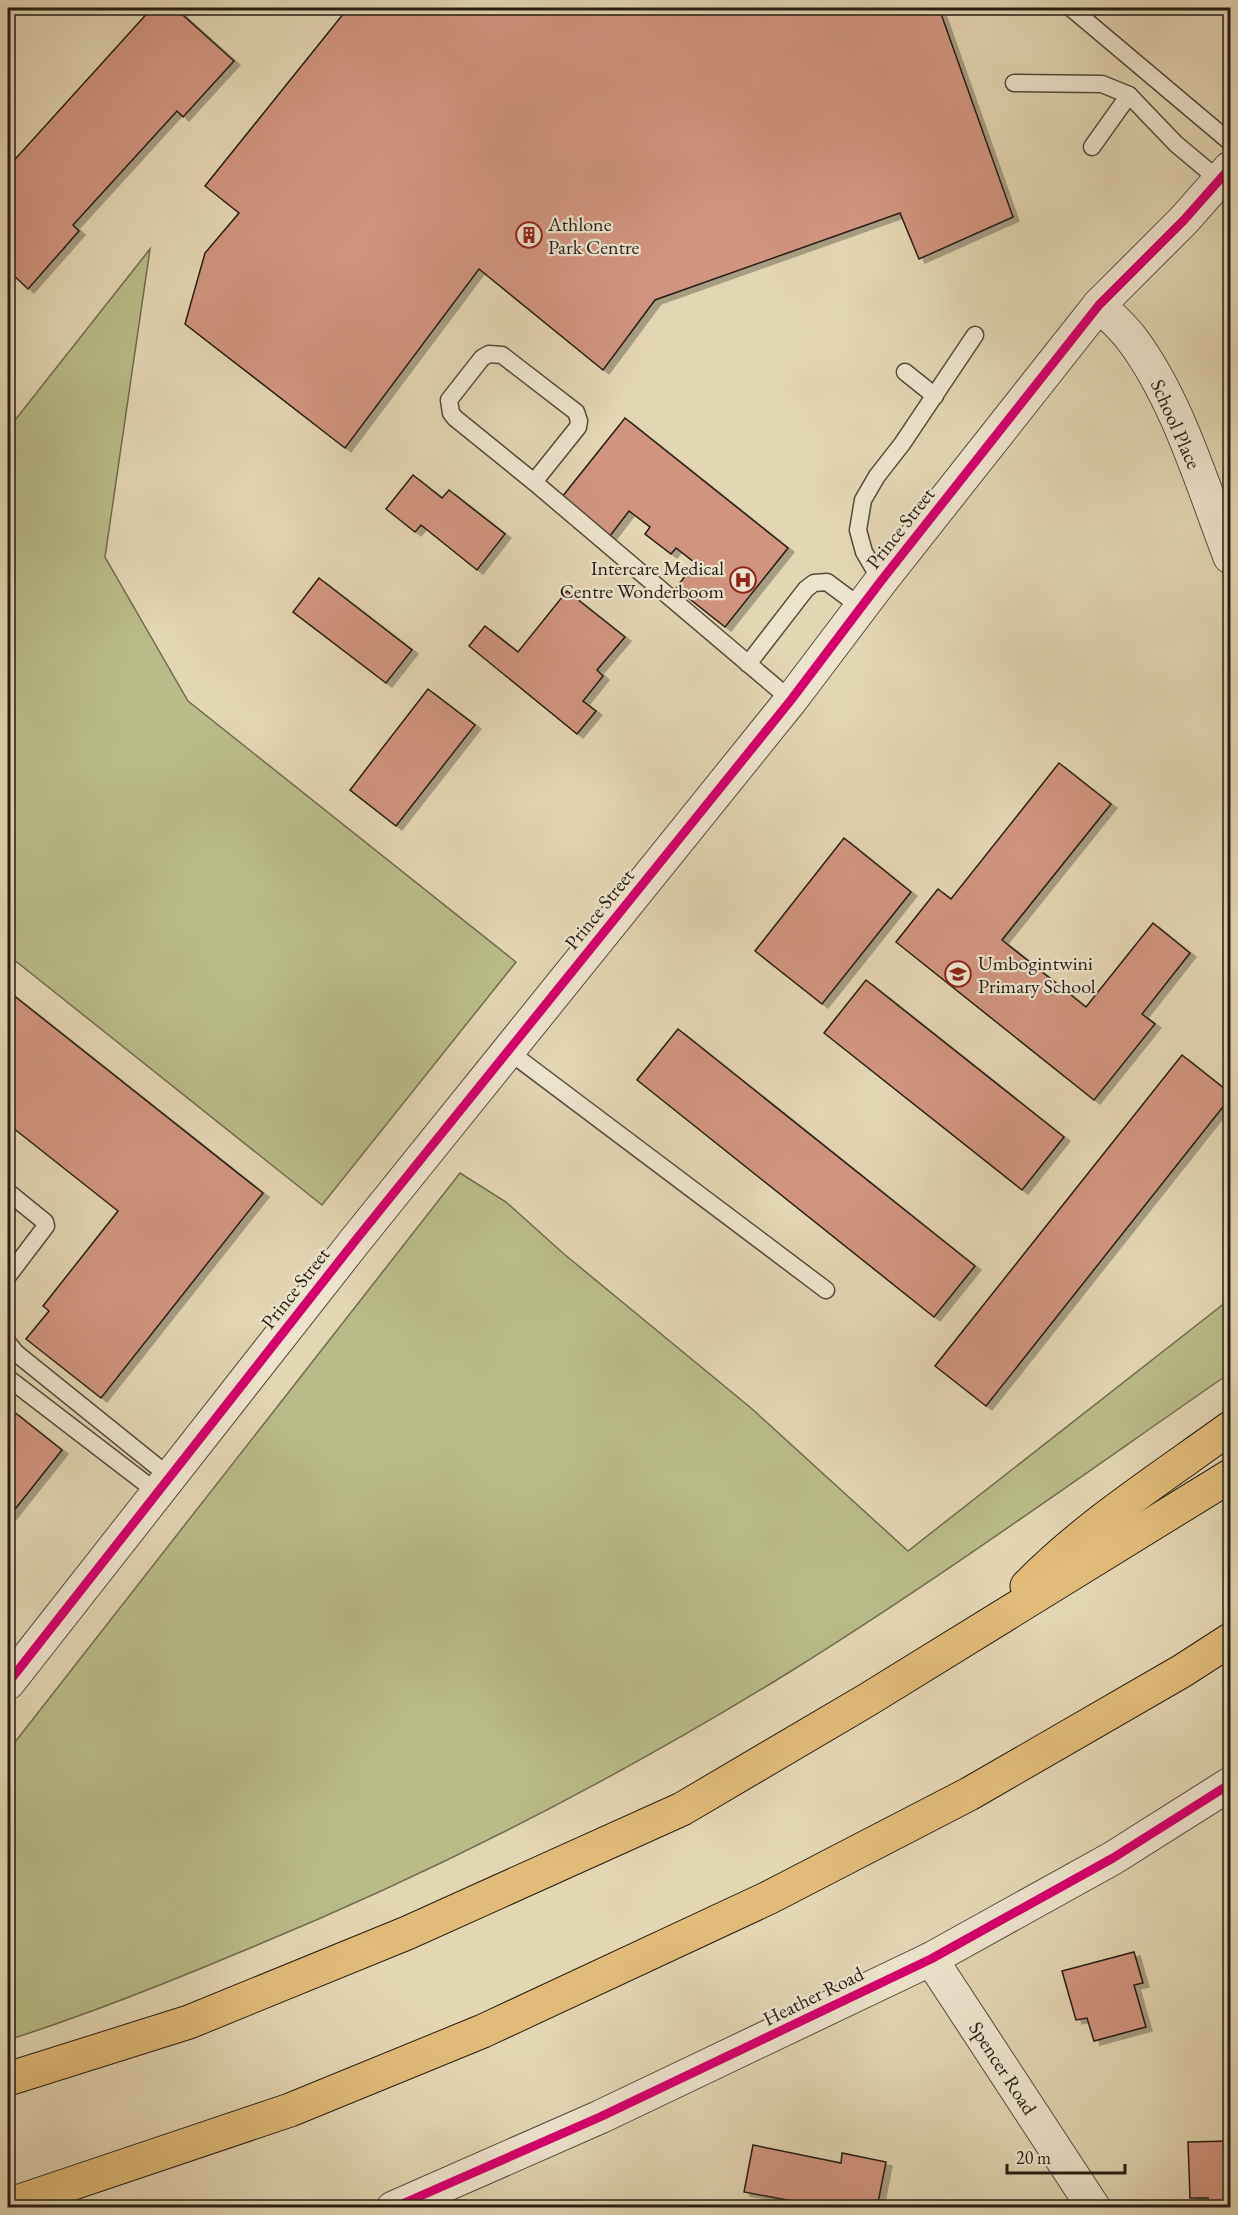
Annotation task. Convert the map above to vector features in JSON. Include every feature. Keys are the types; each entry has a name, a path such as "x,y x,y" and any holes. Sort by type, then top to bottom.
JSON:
{"highway":[{"path":"988,1626 1053,1560 1116,1510 1230,1428"},
{"path":"8,2079 189,2022 407,1933 682,1809 867,1700 1230,1476"},
{"path":"8,2205 290,2110 483,2031 768,1898 969,1794 1182,1671 1230,1640"}],"street":[{"name":"Prince Street","path":"8,1683 507,1050 791,700 881,581 1099,305 1184,220 1225,174"},
{"name":"School Place","path":"1099,305 1131,337 1156,377 1181,431 1230,557"},
{"name":"Heather Road","path":"393,2208 600,2117 932,1959 1113,1858 1230,1784"},
{"name":"Spencer Road","path":"932,1959 1094,2208"}],"lane":[{"path":"1071,8 1230,142"},
{"path":"1014,83 1102,84 1129,95 1176,144 1225,174"},
{"path":"1092,147 1129,95"},
{"path":"881,581 864,552 858,530 863,500 877,476 935,396 975,335"},
{"path":"534,482 578,427 576,412 502,355 489,354 482,358 449,400 451,413 791,700"},
{"path":"905,372 935,396"},
{"path":"748,664 814,583 827,582 862,608"},
{"path":"507,1050 826,1290"},
{"path":"8,1192 45,1222 46,1226 8,1276"},
{"path":"8,1343 16,1353 164,1485"},
{"path":"8,1378 164,1485"}],"green space":[{"path":"150,249 105,557 188,701 516,962 322,1205 8,955 8,429"},
{"path":"460,1173 506,1202 564,1254 751,1408 908,1551 1230,1299 1230,1373 900,1601 788,1673 655,1751 519,1824 380,1892 124,1999 8,2040 8,1751"}],"building":[{"path":"152,8 175,8 234,61 183,117 177,111 73,225 79,231 28,289 8,270 8,167"},
{"name":"Athlone Park Centre","path":"348,8 939,8 1013,217 919,259 900,213 655,300 603,370 479,269 345,448 185,324 205,253 239,213 205,186"},
{"path":"625,418 788,548 725,627 676,588 695,563 676,548 671,554 645,534 650,527 629,511 610,536 562,497"},
{"path":"413,475 442,498 449,490 505,534 477,570 421,525 415,532 386,509"},
{"path":"319,578 412,650 386,683 293,612"},
{"path":"567,591 625,637 597,670 603,676 583,701 596,711 577,734 469,646 485,626 518,652"},
{"path":"428,689 475,725 396,826 350,790"},
{"path":"1059,763 1111,804 1002,940 1086,1007 1153,923 1190,953 1142,1014 1155,1024 1094,1100 896,942 938,889 951,899"},
{"path":"844,838 911,892 822,1004 755,951"},
{"path":"866,980 1064,1137 1022,1190 824,1033"},
{"path":"8,991 263,1193 101,1398 26,1339 49,1311 43,1306 118,1211 8,1124"},
{"path":"678,1029 975,1266 934,1317 637,1080"},
{"path":"1182,1055 1230,1093 1230,1098 986,1406 935,1366"},
{"path":"13,1411 62,1450 8,1518 8,1418"},
{"path":"1134,1952 1143,1983 1134,1985 1146,2027 1094,2041 1087,2018 1076,2020 1062,1971"},
{"path":"1230,2141 1230,2208 1208,2208 1208,2198 1190,2198 1188,2142"},
{"path":"753,2145 841,2163 842,2153 886,2162 877,2208 804,2208 803,2203 744,2192"}],"cycle path":[{"path":"8,1683 355,1241 791,700 881,581 1099,305 1184,220 1230,168"},
{"path":"393,2208 600,2117 931,1959 1113,1858 1230,1784"}],"place":[{"name":"Athlone Park Centre","path":"529,235"},
{"name":"Intercare Medical Centre Wonderboom","path":"743,580"},
{"name":"Umbogintwini Primary School","path":"958,974"}]}
